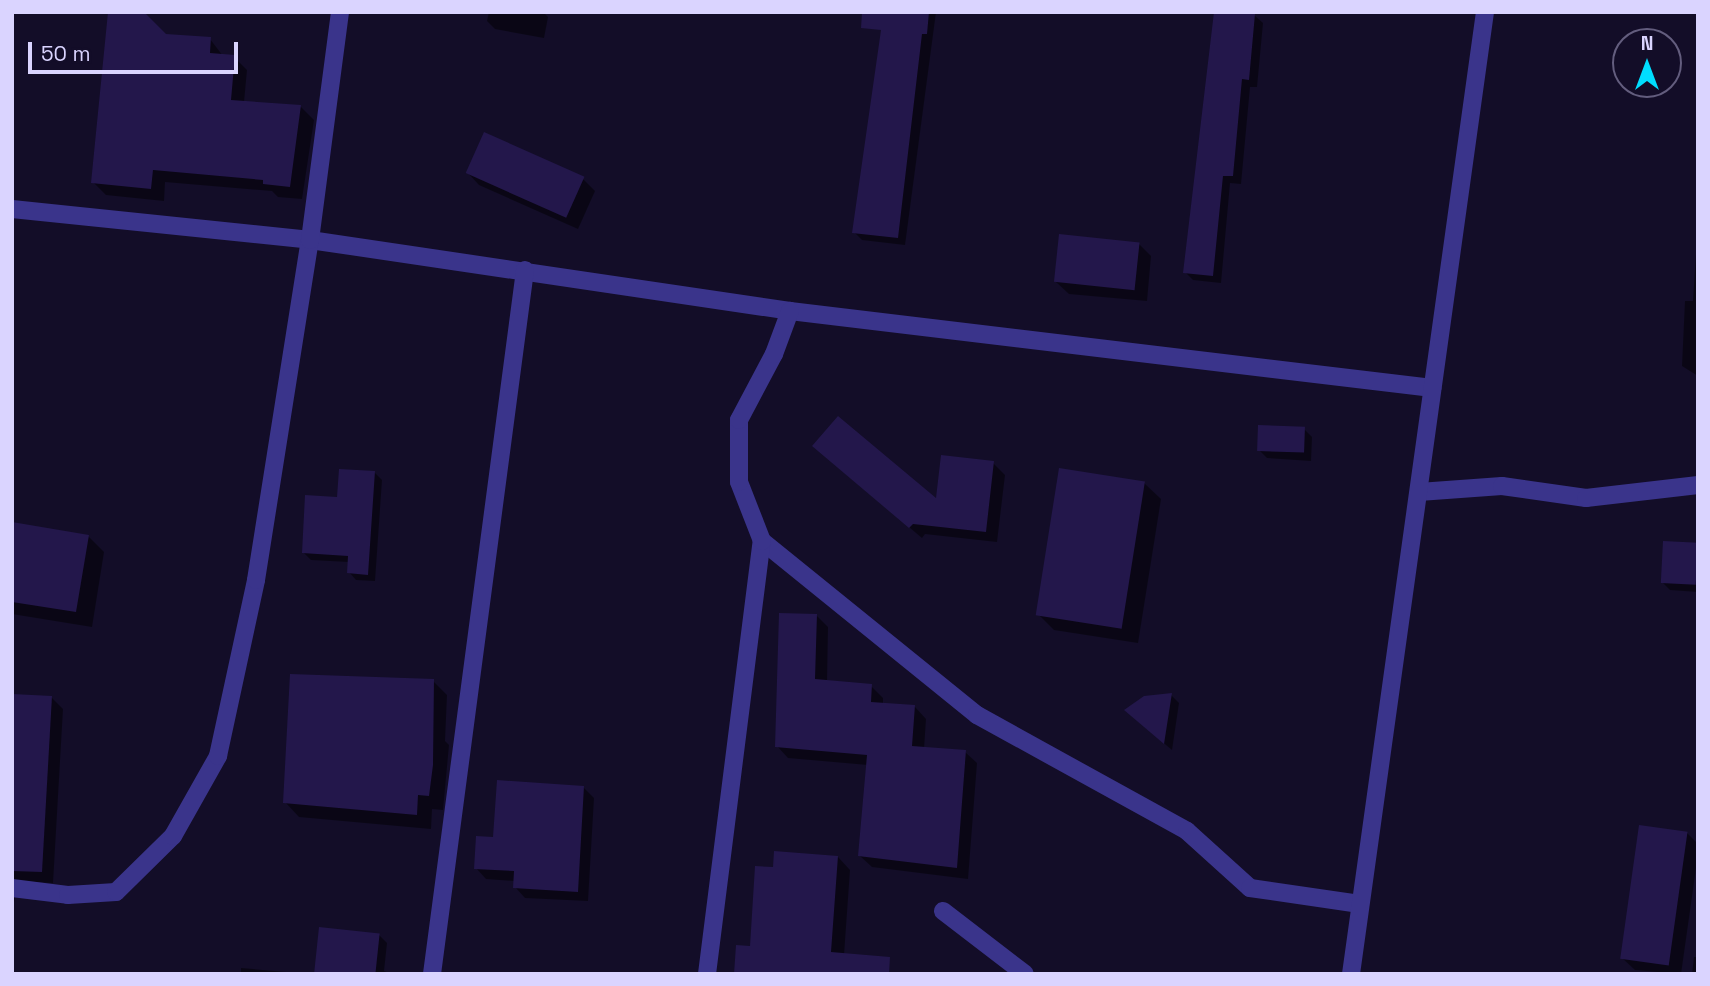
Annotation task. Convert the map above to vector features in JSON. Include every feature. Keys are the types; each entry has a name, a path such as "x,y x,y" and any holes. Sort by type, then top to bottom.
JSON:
{"street":[{"path":"12,888 68,895 116,892 173,836 218,756 256,580 310,240 340,12"},
{"path":"1351,974 1485,12"},
{"path":"12,209 310,240 790,310 1432,388"},
{"path":"432,974 525,270"},
{"path":"706,974 762,541 739,482 739,420 774,354 790,310"},
{"path":"1419,492 1502,486 1586,498 1698,485"},
{"path":"762,541 977,715 1187,831 1250,888 1360,904"},
{"path":"943,911 1025,974"}],"building":[{"path":"108,12 144,12 166,34 211,37 210,53 235,55 231,100 301,105 290,187 263,184 263,180 153,170 151,189 91,183"},
{"path":"862,12 929,12 927,34 922,34 898,238 852,233 881,30 861,28"},
{"path":"1214,12 1255,14 1249,80 1242,79 1233,176 1223,176 1213,276 1183,273"},
{"path":"484,132 584,177 566,218 466,173"},
{"path":"1059,234 1140,242 1135,290 1054,282"},
{"path":"838,416 936,498 941,455 994,461 986,532 913,524 909,528 812,446"},
{"path":"1258,425 1305,427 1304,453 1257,451"},
{"path":"1059,468 1145,482 1122,629 1036,615"},
{"path":"339,469 375,471 368,575 347,573 348,556 302,553 305,495 337,497"},
{"path":"12,522 89,535 76,612 12,602"},
{"path":"1663,541 1698,543 1696,585 1661,583"},
{"path":"779,613 817,614 815,679 872,684 871,702 915,705 912,746 966,750 957,868 858,856 867,755 775,747"},
{"path":"290,674 434,679 433,765 429,796 418,795 417,815 283,803"},
{"path":"1172,693 1164,744 1124,710 1144,696"},
{"path":"12,694 52,696 42,872 12,871"},
{"path":"497,780 584,786 578,892 513,888 514,871 474,869 476,836 493,837"},
{"path":"1639,825 1688,832 1669,966 1620,959"},
{"path":"774,851 838,856 831,952 890,957 889,974 734,974 736,945 750,946 755,866 773,867"},
{"path":"319,927 380,933 375,974 314,974"}]}
